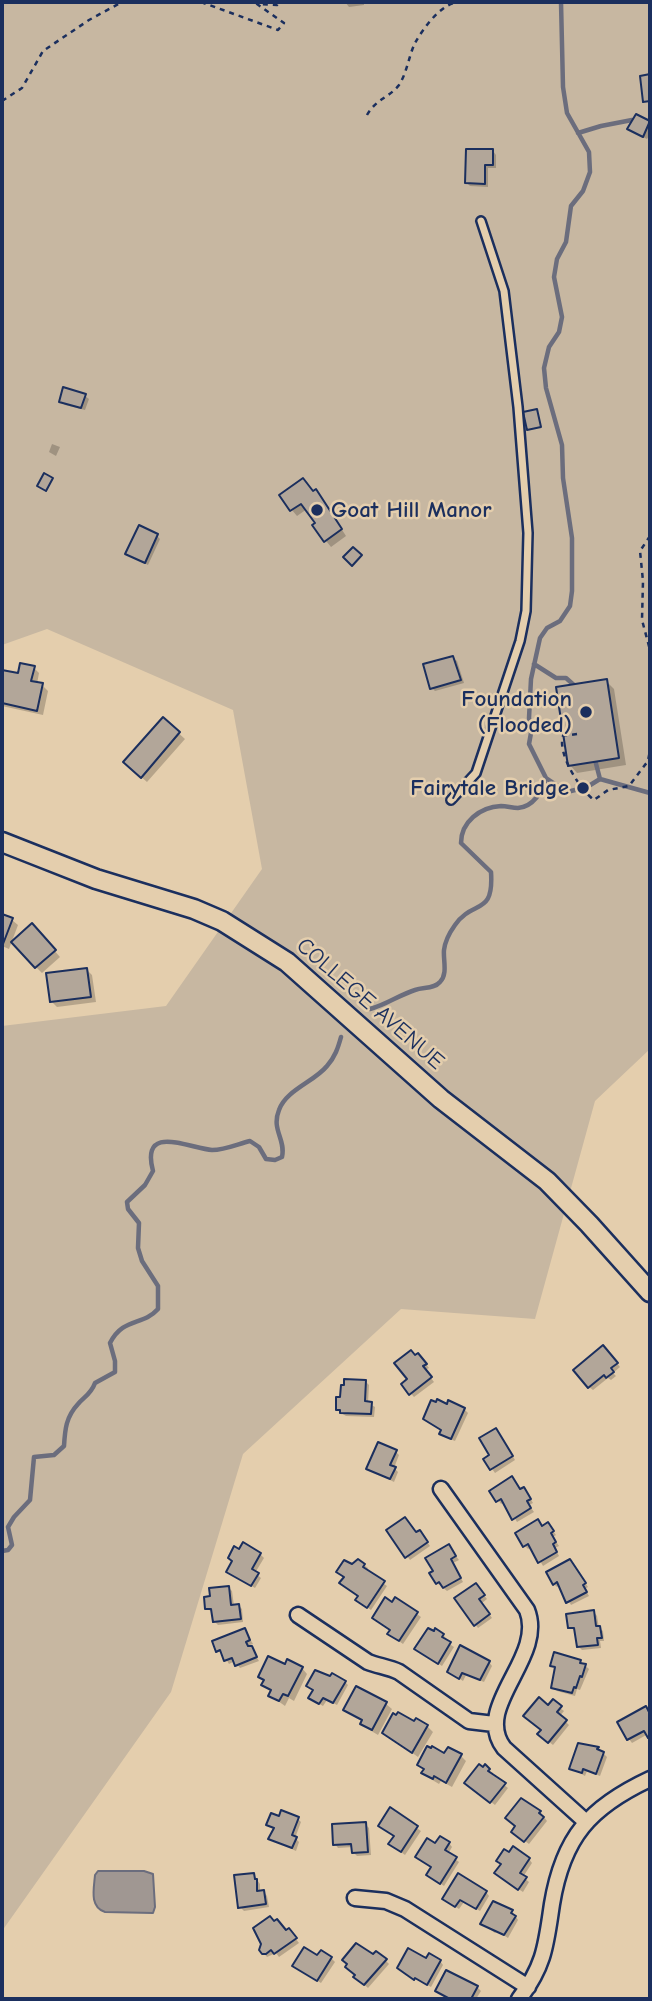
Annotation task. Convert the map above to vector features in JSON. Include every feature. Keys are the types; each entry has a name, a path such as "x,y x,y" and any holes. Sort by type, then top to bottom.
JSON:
{"street":[{"name":"COLLEGE AVENUE","path":"2,842 96,879 194,909 222,921 287,962 441,1099 547,1181 650,1292"},
{"path":"441,1489 527,1610 531,1620 530,1639 494,1724 498,1740 585,1821"},
{"path":"298,1615 368,1662 398,1672 469,1721 494,1724"},
{"path":"355,1899 386,1901 405,1909 524,1993 540,1965 548,1938 559,1873 570,1846 585,1821 606,1804 650,1779"}],"lane":[{"path":"451,800 476,773 520,642 526,611 528,533 518,407 504,291 481,221"}],"path":[{"path":"2,101 22,88 43,51 122,2"},
{"path":"201,2 278,30 284,23 257,4 277,5 279,2"},
{"path":"367,115 373,104 398,85 415,43 427,26 448,3 458,2"},
{"path":"650,536 640,551 643,581 642,620 650,650"},
{"path":"577,734 563,736 561,744 567,764 593,800 608,790 629,786 648,761 650,750"}],"shaded area":[{"path":"2,2 650,2 650,1049 595,1101 535,1319 401,1309 243,1454 171,1692 2,1931 2,1026 166,1006 262,869 233,710 47,629 2,645"},
{"path":"98,1871 144,1871 153,1874 153,1913 100,1910 94,1896 95,1875"}],"building":[{"path":"650,74 650,101 643,102 640,76"},
{"path":"636,114 650,121 643,137 627,129"},
{"path":"466,149 493,149 493,165 485,165 485,184 465,183"},
{"path":"63,387 86,394 81,408 59,402"},
{"path":"537,409 541,427 527,430 523,412"},
{"path":"44,473 53,478 46,491 37,486"},
{"name":"Goat Hill Manor","path":"303,478 313,491 316,489 342,529 324,542 312,525 315,523 301,504 290,511 279,495"},
{"path":"139,525 158,534 145,563 125,554"},
{"path":"353,547 362,555 352,566 343,557"},
{"path":"453,656 461,680 430,689 423,664"},
{"path":"20,663 35,666 31,681 43,683 37,711 2,703 2,670 18,673"},
{"name":"Foundation (Flooded)","path":"607,679 619,758 568,766 556,687"},
{"path":"163,717 180,732 141,778 123,762"},
{"path":"2,914 13,918 3,944 2,943"},
{"path":"32,923 56,950 35,968 11,942"},
{"path":"87,968 91,997 50,1002 46,973"},
{"path":"603,1345 618,1363 611,1368 614,1372 606,1378 604,1375 588,1388 573,1370"},
{"path":"411,1350 415,1355 418,1353 427,1364 423,1366 432,1377 409,1395 401,1384 407,1379 394,1363"},
{"path":"344,1379 366,1380 365,1401 372,1402 371,1414 340,1413 340,1410 336,1410 336,1397 340,1397"},
{"path":"437,1399 447,1404 448,1400 465,1408 451,1439 439,1434 441,1430 423,1419 431,1400 436,1402"},
{"path":"496,1428 513,1456 490,1470 483,1459 489,1455 479,1438"},
{"path":"378,1442 397,1450 390,1465 396,1467 390,1479 366,1469"},
{"path":"512,1476 520,1489 524,1487 531,1499 527,1501 531,1508 512,1520 501,1499 496,1502 489,1491"},
{"path":"405,1517 416,1532 420,1530 428,1542 405,1558 386,1530"},
{"path":"538,1519 542,1526 548,1522 554,1531 551,1533 557,1552 538,1563 528,1544 523,1547 515,1533"},
{"path":"243,1542 261,1553 252,1569 259,1573 251,1586 226,1572 232,1561 228,1558 234,1546 239,1549"},
{"path":"449,1544 456,1556 451,1559 461,1578 443,1588 439,1582 436,1584 429,1573 433,1571 425,1558"},
{"path":"358,1559 365,1564 363,1567 385,1581 367,1608 355,1600 358,1596 339,1583 344,1577 336,1572 344,1560 352,1564"},
{"path":"570,1559 586,1583 583,1585 587,1592 566,1603 557,1582 553,1585 546,1572"},
{"path":"476,1583 485,1595 479,1599 490,1614 474,1626 454,1598"},
{"path":"229,1586 231,1605 239,1604 241,1619 213,1622 211,1609 205,1609 204,1597 210,1596 209,1588"},
{"path":"385,1597 392,1602 395,1597 418,1612 399,1641 387,1634 390,1630 372,1618"},
{"path":"594,1610 596,1626 600,1626 602,1638 597,1638 598,1645 577,1647 574,1628 568,1628 566,1614"},
{"path":"245,1628 250,1640 246,1642 248,1646 252,1646 257,1657 235,1666 232,1658 224,1661 220,1650 216,1652 212,1641"},
{"path":"428,1628 434,1631 435,1628 444,1634 442,1637 451,1642 438,1664 414,1649"},
{"path":"460,1645 490,1661 480,1680 462,1673 459,1679 447,1672"},
{"path":"554,1652 586,1664 572,1693 551,1688 555,1667 550,1666"},
{"path":"268,1656 285,1664 287,1659 303,1667 288,1696 283,1694 279,1701 268,1696 271,1690 261,1685 264,1680 258,1677"},
{"path":"315,1670 330,1676 332,1673 346,1681 333,1703 323,1698 319,1704 308,1698 313,1690 306,1686"},
{"path":"356,1686 387,1702 372,1730 360,1724 362,1720 343,1710"},
{"path":"539,1697 548,1705 553,1699 562,1706 557,1712 567,1720 548,1743 537,1734 541,1730 523,1716"},
{"path":"646,1706 650,1714 650,1737 648,1738 644,1731 627,1740 617,1722"},
{"path":"398,1712 428,1725 412,1753 382,1733 393,1713 396,1715"},
{"path":"578,1743 599,1747 597,1749 604,1752 596,1774 583,1769 582,1773 569,1769"},
{"path":"427,1746 444,1753 448,1747 462,1754 446,1783 421,1773 424,1769 417,1765"},
{"path":"479,1764 483,1767 485,1764 490,1769 488,1771 506,1783 490,1803 464,1783"},
{"path":"521,1798 541,1811 539,1813 544,1817 524,1842 511,1832 515,1826 505,1818"},
{"path":"390,1807 418,1826 401,1852 388,1844 394,1836 378,1826"},
{"path":"281,1810 299,1817 292,1835 297,1837 292,1848 268,1839 274,1828 266,1825 271,1813 279,1816"},
{"path":"366,1822 368,1852 352,1853 351,1844 333,1845 332,1824"},
{"path":"440,1836 450,1842 445,1850 457,1857 440,1884 426,1875 431,1867 415,1857 427,1838 435,1843"},
{"path":"513,1846 530,1858 520,1873 527,1877 518,1890 494,1873 501,1864 496,1861 504,1849 509,1852"},
{"path":"254,1873 257,1891 264,1890 266,1904 238,1908 234,1875"},
{"path":"458,1873 487,1891 476,1909 460,1900 455,1907 442,1899"},
{"path":"493,1901 513,1910 511,1913 516,1916 504,1935 480,1924"},
{"path":"270,1916 274,1921 277,1919 286,1930 289,1928 297,1938 274,1954 271,1950 262,1954 259,1950 261,1944 253,1928"},
{"path":"356,1943 387,1959 364,1985 353,1977 355,1975 345,1967 347,1964 342,1960"},
{"path":"304,1947 317,1955 321,1950 332,1957 317,1981 292,1966"},
{"path":"408,1948 426,1958 429,1953 441,1960 427,1985 397,1968"},
{"path":"446,1970 478,1986 471,1999 450,1999 435,1991"}],"waterway":[{"path":"370,1009 440,982 444,975 445,944 450,934 462,917 486,902 491,886 491,872 461,843 464,828 473,817 486,809 528,805 540,793 546,778 529,744 531,679 540,638 547,628 560,621 570,606 572,538 563,478 562,445 546,388 544,368 549,347 559,332 562,317 554,277 557,259 566,242 571,206 583,191 590,172 589,152 567,113 563,87 561,2"},
{"path":"578,133 632,120 634,123"},
{"path":"534,664 556,678 566,678 575,686"},
{"path":"594,756 600,779"},
{"path":"546,778 567,792 587,787 600,779 650,793"},
{"path":"2,1551 8,1550 12,1545 8,1527 30,1500 34,1457 54,1455 64,1446 67,1424 74,1409 95,1383 115,1372 110,1343 115,1335 127,1325 146,1318 158,1309 158,1286 142,1261 138,1248 139,1223 128,1209 127,1202 145,1185 153,1171 151,1156 154,1147 170,1142 217,1150 250,1141 259,1147 266,1159 275,1160 282,1157 282,1145 277,1129 279,1110 288,1097 327,1066 341,1037"}],"place":[{"name":"Goat Hill Manor","path":"317,510"},
{"name":"Foundation (Flooded)","path":"586,712"},
{"name":"Fairytale Bridge","path":"583,788"}]}
